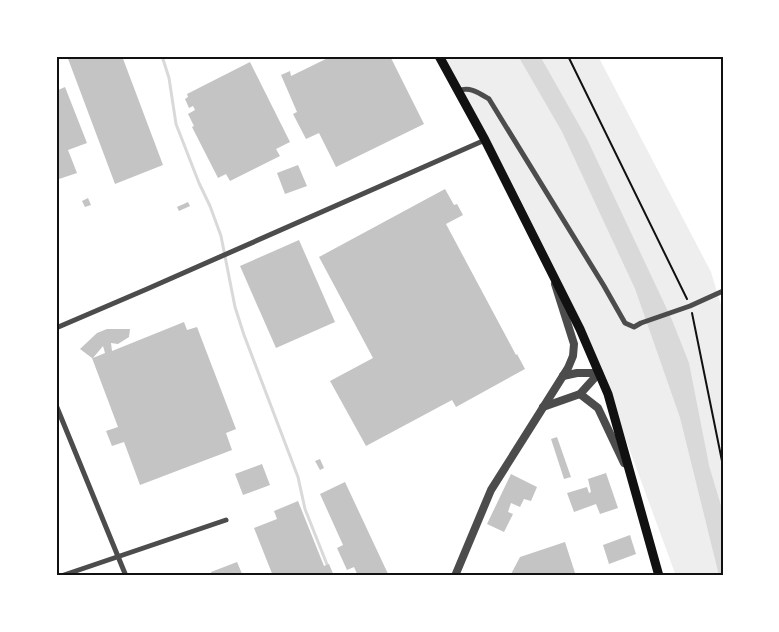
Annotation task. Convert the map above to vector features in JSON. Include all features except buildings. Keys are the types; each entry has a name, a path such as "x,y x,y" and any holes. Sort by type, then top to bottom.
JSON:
{"main road":[{"path":"439,56 485,140 552,273 580,329 608,394 659,576"}],"street":[{"path":"458,91 463,89 474,90 489,99 625,323 634,327 640,323 690,306 723,292"},
{"path":"56,328 485,140"},
{"path":"455,576 490,490 568,368 573,356 574,344 560,305 552,273"},
{"path":"563,376 577,373 599,373"},
{"path":"543,407 580,394 599,373"},
{"path":"580,394 598,408 632,478"},
{"path":"56,405 126,576"},
{"path":"60,576 226,520"}],"path":[{"path":"568,56 690,306 723,466"}],"shaded area":[{"path":"438,56 518,56 562,132 635,289 680,418 719,576 676,576 589,339"},
{"path":"518,56 540,56 587,139 672,320 689,363 709,465 723,512 723,576 719,576 680,418 635,289 562,132"},
{"path":"540,56 598,56 711,272 723,312 723,512 709,465"}],"waterway":[{"path":"162,56 169,78 176,124 221,236 235,307 244,335 298,477 305,509 328,567"}]}
